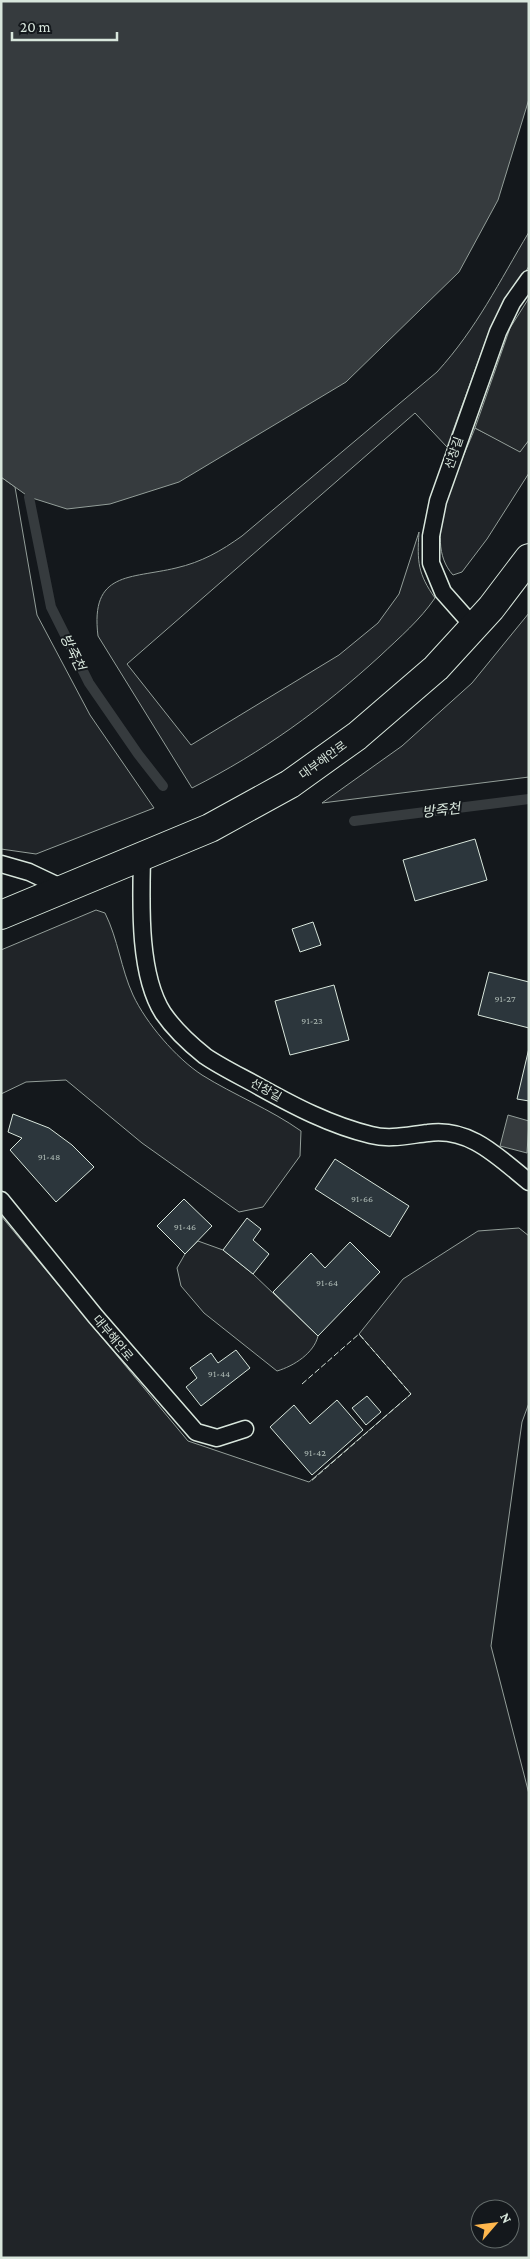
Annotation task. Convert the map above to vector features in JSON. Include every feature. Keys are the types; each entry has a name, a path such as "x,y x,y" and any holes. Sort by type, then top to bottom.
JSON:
{"street":[{"name":"대부해안로","path":"1,915 210,828 290,784 357,736 436,668 474,627 529,558"}],"lane":[{"name":"선창길","path":"474,627 443,592 431,563 431,536 438,501 498,332 512,303 529,278"},
{"name":"선창길","path":"142,857 146,958 152,986 162,1012 180,1033 206,1056 308,1113 350,1129 374,1136 401,1138 445,1131 465,1136 482,1144 529,1182"},
{"path":"1,864 29,872 65,889"},
{"name":"대부해안로","path":"1,1200 96,1317 196,1432 217,1438 245,1429"}],"shaded area":[{"path":"1,1 529,1 529,99 498,200 459,272 346,382 179,482 110,504 67,509 29,497 1,477"},
{"path":"529,232 529,266 490,329 447,447 415,413 127,664 191,745 339,655 378,623 399,594 419,532 418,552 420,567 425,582 435,598 423,614 380,656 314,712 243,760 192,788 98,636 97,615 100,600 107,589 117,582 129,577 194,563 219,551 242,536 437,372 476,322"},
{"path":"529,298 529,440 520,452 475,428 510,328"},
{"path":"475,428 520,451 529,440 529,473 487,539 462,572 453,575 444,560 440,542 442,523 453,482"},
{"path":"1,477 15,487 37,615 90,715 154,808 36,854 1,849"},
{"path":"529,613 529,777 322,803 402,746 472,683"},
{"path":"96,910 105,913 133,995 146,1017 172,1050 202,1075 301,1131 300,1156 263,1207 239,1212 142,1143 66,1080 26,1082 1,1094 1,950"},
{"path":"508,1115 529,1121 527,1153 500,1146"},
{"path":"1,1216 188,1441 309,1482 411,1394 359,1334 403,1279 478,1231 519,1228 529,1236 529,1403 522,1422 491,1646 529,1794 529,2258 1,2258"},
{"path":"198,1241 223,1250 253,1274 318,1336 308,1353 290,1366 277,1371 204,1313 181,1286 177,1268 185,1254"}],"building":[{"path":"475,839 487,880 415,901 403,860"},
{"path":"313,922 321,945 300,952 292,929"},
{"path":"489,972 529,982 529,1028 478,1015"},
{"path":"334,985 349,1040 290,1055 275,1001"},
{"path":"529,1048 529,1101 517,1099"},
{"path":"13,1114 49,1128 72,1145 94,1167 56,1202 10,1150 22,1138 8,1132"},
{"path":"335,1159 409,1206 390,1237 315,1189"},
{"path":"184,1199 212,1226 185,1254 157,1226"},
{"path":"247,1218 261,1229 253,1240 269,1254 253,1274 223,1250"},
{"path":"350,1242 380,1272 318,1336 273,1292 311,1253 325,1268"},
{"path":"236,1350 250,1368 201,1406 186,1387 197,1378 190,1368 211,1353 218,1363"},
{"path":"367,1396 381,1412 366,1425 352,1408"},
{"path":"337,1400 363,1430 312,1475 270,1427 294,1405 310,1424"}],"waterway":[{"name":"방죽천","path":"29,497 51,607 89,683 138,754 163,786"},
{"name":"방죽천","path":"354,821 529,799"}],"fence":[{"path":"302,1384 359,1334 411,1394 310,1482"}]}
